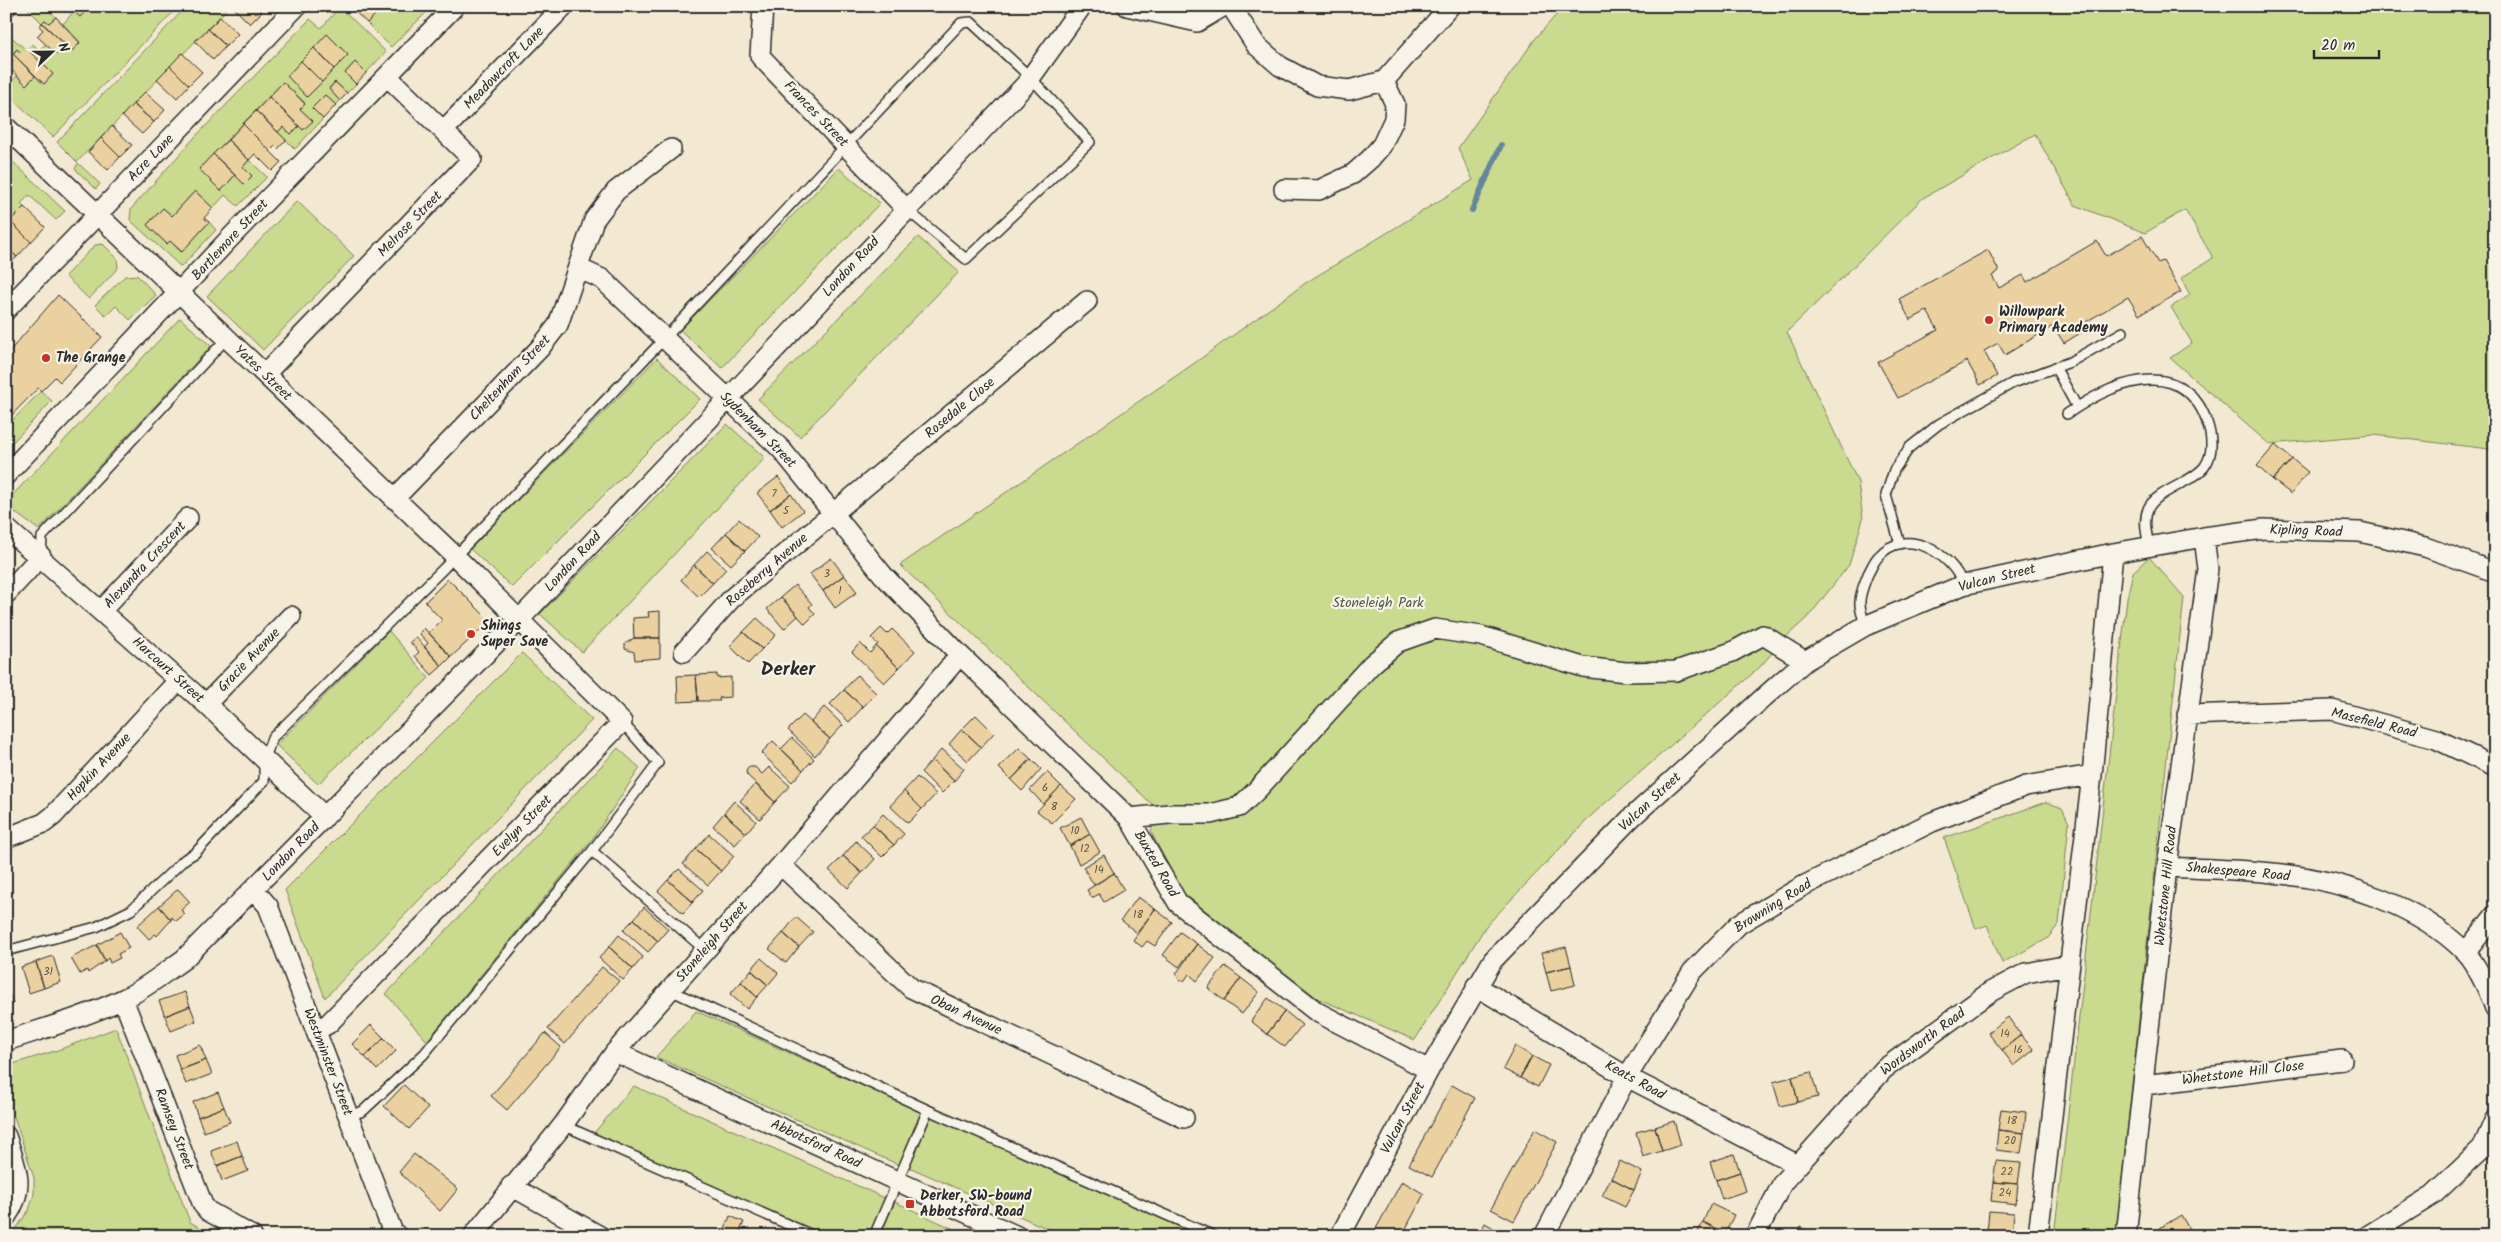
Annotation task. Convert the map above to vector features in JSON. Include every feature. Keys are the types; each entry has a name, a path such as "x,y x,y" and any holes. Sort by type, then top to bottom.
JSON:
{"street":[{"name":"Acre Lane","path":"6,310 297,6"},
{"name":"Bartlemore Street","path":"6,475 455,6"},
{"name":"Meadowcroft Lane","path":"444,130 564,6"},
{"name":"Frances Street","path":"763,6 760,56 906,209"},
{"name":"London Road","path":"6,1041 81,1016 123,999 152,982 184,959 519,620 1031,78 1082,6"},
{"path":"1127,6 1197,22 1224,6"},
{"path":"1231,6 1256,45 1280,66 1317,86 1349,90 1384,81 1450,6"},
{"name":"Melrose Street","path":"265,374 472,160 444,130 387,76"},
{"path":"1284,188 1319,190 1353,174 1370,159 1382,145 1394,119 1395,104 1384,81"},
{"name":"Yates Street","path":"6,128 455,556 519,620"},
{"name":"Cheltenham Street","path":"394,499 540,348 558,325 594,220 616,191 671,149"},
{"name":"Sydenham Street","path":"578,268 602,279 781,450 883,575 960,655"},
{"name":"Rosedale Close","path":"834,514 1087,301"},
{"name":"Roseberry Avenue","path":"684,652 732,598 834,514"},
{"name":"Alexandra Crescent","path":"101,611 188,518"},
{"name":"Harcourt Street","path":"6,528 42,556 206,704 325,817"},
{"name":"Kipling Road","path":"2113,553 2204,537 2264,530 2360,532 2424,546 2495,572"},
{"name":"Whetstone Hill Road","path":"2126,1236 2167,867 2208,569 2204,537"},
{"path":"2038,1236 2092,775 2113,553"},
{"name":"Vulcan Street","path":"1340,1236 1429,1070 1476,986 1493,960 1631,818 1805,661 1865,626 1963,585 2113,553"},
{"path":"6,594 42,556"},
{"name":"Gracie Avenue","path":"206,704 291,616"},
{"path":"519,620 622,722"},
{"path":"1129,818 1169,814 1210,814 1238,807 1256,790 1372,664 1398,642 1435,629 1481,636 1583,667 1626,672 1676,670 1732,652 1763,635 1805,661"},
{"name":"Buxted Road","path":"960,655 1129,818 1178,903 1316,1012 1429,1070"},
{"name":"Stoneleigh Street","path":"473,1236 511,1186 563,1125 615,1052 781,865 960,655"},
{"name":"Hopkin Avenue","path":"6,838 44,822 53,816 179,680"},
{"name":"Masefield Road","path":"2187,715 2332,710 2436,739 2495,767"},
{"name":"Evelyn Street","path":"317,1030 328,1024 622,722"},
{"name":"Browning Road","path":"1544,1236 1627,1077 1692,972 1739,924 1801,887 1932,822 2026,786 2092,775"},
{"name":"Oban Avenue","path":"781,865 911,988 1184,1118"},
{"name":"Shakespeare Road","path":"2167,867 2283,874 2366,892 2426,921 2466,952 2495,1009"},
{"name":"Westminster Street","path":"254,890 268,906 349,1116 390,1234"},
{"path":"2466,952 2495,915"},
{"name":"Wordsworth Road","path":"1755,1236 1783,1182 1884,1069 1990,992 2026,973 2069,965"},
{"name":"Keats Road","path":"1476,986 1627,1077 1798,1165"},
{"name":"Ramsey Street","path":"123,999 203,1205 208,1211 252,1236"},
{"name":"Abbotsford Road","path":"615,1052 1017,1236"},
{"name":"Whetstone Hill Close","path":"2144,1085 2342,1060"},
{"path":"2367,1236 2440,1189 2482,1149 2495,1119"},
{"path":"6,1136 20,1182 18,1197 6,1218"},
{"path":"511,1186 600,1236"}],"lane":[{"path":"6,951 96,927 131,910 185,859 195,853 264,781 264,761 272,738 455,556 665,338 964,21 971,22 1031,78 1090,142 966,259 906,209"},
{"path":"1900,544 1886,495 1894,470 1910,448 1939,424 2013,383 2070,362 2123,332"},
{"path":"42,556 42,537 226,338"},
{"path":"2055,368 2077,407"},
{"path":"2067,414 2106,390 2141,381 2172,382 2192,394 2206,416 2213,446 2205,466 2188,480 2161,496 2148,508 2145,520 2149,547"},
{"path":"1865,626 1860,603 1866,579 1878,557 1889,548 1900,544 1919,542 1949,560 1958,571 1963,585"},
{"path":"349,1116 363,1111 424,1054 592,851 658,763 622,722"},
{"path":"592,851 705,950"},
{"path":"670,990 928,1110 1214,1236"},
{"path":"874,1236 928,1110"},
{"path":"563,1125 814,1236"}],"green space":[{"path":"31,6 44,6 56,17 49,23 45,20 42,23 28,9"},
{"path":"90,6 179,6 53,137 13,99 6,104 6,75 12,81 17,76 26,85 35,76 44,84 53,74 27,49 33,44 39,50 46,44 56,54 65,44 72,51 80,42 63,24 74,11 80,17"},
{"path":"187,6 230,6 77,162 57,142"},
{"path":"383,6 433,6 391,47 367,23"},
{"name":"Stoneleigh Park","path":"1564,6 2495,6 2495,452 2489,449 2373,435 2269,444 2170,358 2192,343 2171,307 2190,295 2181,278 2213,258 2185,210 2145,233 2075,205 2035,134 1923,198 1787,332 1858,482 1863,519 1849,565 1810,615 1786,637 1760,667 1593,814 1486,926 1415,1040 1317,998 1182,892 1151,832 1157,809 900,565 1189,367 1307,282 1473,180 1458,148 1535,39"},
{"path":"340,7 386,52 366,73 355,62 345,73 356,84 347,93 335,82 329,88 340,101 336,105 325,95 312,108 323,119 295,149 278,132 283,127 291,134 299,126 303,130 312,121 300,109 305,103 283,82 199,169 221,190 249,160 267,177 238,206 225,195 213,208 195,191 172,216 163,208 147,225 167,244 170,241 181,252 209,222 216,230 181,267 130,220 131,209 195,137 310,19 321,28","holes":["327,35 307,96 287,76"]},
{"path":"6,32 25,49 21,53 16,50 9,57 13,61 8,66"},
{"path":"11,160 65,211 56,220 29,195 21,204 24,207 6,225 6,165"},
{"path":"78,163 100,184 96,189 75,169"},
{"path":"839,168 880,203 722,368 680,330"},
{"path":"297,201 354,256 263,350 207,296"},
{"path":"918,237 959,272 800,437 758,399"},
{"path":"103,244 117,258 118,268 89,299 65,276 95,245"},
{"path":"137,275 156,295 130,320 116,306 106,316 95,305 125,276"},
{"path":"180,318 211,346 39,530 6,506 6,502"},
{"path":"657,358 700,399 512,587 470,549"},
{"path":"41,391 52,401 6,449 6,427"},
{"path":"727,424 765,458 582,652 540,614"},
{"path":"2149,557 2184,597 2116,1236 2054,1236 2127,598 2133,572"},
{"path":"389,631 429,678 318,784 276,745"},
{"path":"522,653 592,720 325,998 285,890"},
{"path":"618,748 640,768 591,841 427,1041 386,994"},
{"path":"2046,802 2062,808 2069,823 2059,924 2047,939 2002,963 1987,925 1976,929 1944,838"},
{"path":"696,1011 921,1112 899,1165 656,1057"},
{"path":"116,1028 190,1222 214,1236 11,1236 29,1210 34,1194 34,1178 6,1092 6,1066 58,1050"},
{"path":"634,1086 887,1199 872,1236 823,1236 593,1134"},
{"path":"932,1115 1201,1236 1064,1236 909,1167"},
{"path":"895,1202 969,1236 880,1236"}],"building":[{"path":"68,6 87,6 88,8 80,17"},
{"path":"232,6 255,6 262,12 250,24"},
{"path":"349,6 376,6 380,10 367,23"},
{"path":"56,17 80,43 72,51 42,23 45,20 49,23"},
{"path":"220,17 238,34 226,46 208,29"},
{"path":"42,23 65,44 56,54 37,36 43,30 39,26"},
{"path":"208,29 226,46 213,60 195,41"},
{"path":"327,34 348,55 334,69 314,48"},
{"path":"26,48 53,74 44,84 13,54 17,49 21,53"},
{"path":"314,48 334,69 322,82 301,61"},
{"path":"182,53 202,72 189,85 170,66"},
{"path":"13,54 35,76 26,85 8,66 13,61 9,57"},
{"path":"301,61 322,82 307,97 287,76"},
{"path":"355,62 366,73 356,84 345,73"},
{"path":"170,66 189,85 177,98 157,79"},
{"path":"283,82 305,104 300,109 313,121 303,130 269,97"},
{"path":"335,82 347,93 340,101 329,89"},
{"path":"145,92 165,110 154,122 133,104"},
{"path":"325,95 336,105 323,119 312,108"},
{"path":"269,97 299,126 291,134 283,127 278,132 256,111"},
{"path":"133,104 154,122 142,134 122,116"},
{"path":"256,111 286,140 278,149 275,146 270,151 243,124"},
{"path":"243,124 281,162 272,171 255,154 249,160 228,140"},
{"path":"112,126 132,145 120,157 101,138"},
{"path":"101,138 120,157 108,170 88,152"},
{"path":"228,140 249,160 243,167 252,176 244,184 213,154"},
{"path":"213,154 235,175 221,191 199,169"},
{"path":"195,191 213,208 204,218 209,222 182,252 170,241 167,244 147,225 163,208 172,216"},
{"path":"24,207 45,227 31,242 10,221"},
{"path":"10,221 31,242 17,257 6,247 6,225"},
{"path":"2142,236 2158,263 2163,261 2181,292 2139,315 2128,297 2084,323 2087,329 2064,343 2053,326 2005,355 1998,343 1984,351 1997,376 1980,385 1967,361 1898,398 1878,362 1938,330 1927,311 1910,320 1899,299 1988,250 1999,271 1992,276 1999,288 2023,275 2027,282 2097,241 2106,256"},
{"path":"6,247 17,257 6,267"},
{"name":"The Grange","path":"58,295 102,337 60,382 55,377 41,391 38,388 6,421 6,362 11,356 8,353"},
{"path":"2275,445 2292,459 2273,480 2257,466"},
{"path":"2292,459 2308,472 2291,494 2273,480"},
{"path":"778,477 791,494 770,510 757,493"},
{"path":"791,494 803,511 782,527 770,510"},
{"path":"739,519 758,537 745,551 726,533"},
{"path":"726,533 745,551 731,565 712,548"},
{"path":"707,551 726,569 713,583 694,565"},
{"path":"831,558 844,575 823,591 810,574"},
{"path":"694,565 713,583 699,597 681,580"},
{"path":"844,575 857,592 835,608 823,591"},
{"path":"448,579 490,621 451,657 429,633 442,620 425,602"},
{"path":"795,585 812,604 809,607 815,614 805,624 781,597"},
{"path":"781,597 798,616 784,629 767,609"},
{"path":"660,611 660,638 634,638 633,618 649,617 648,612"},
{"path":"757,618 776,635 762,649 743,632"},
{"path":"424,628 451,657 442,666 424,647 428,643 419,633"},
{"path":"881,628 887,634 892,629 915,651 899,668 876,646 878,644 871,638"},
{"path":"743,632 762,649 748,664 730,646"},
{"path":"416,637 442,666 432,675 415,656 419,652 410,642"},
{"path":"634,638 660,638 660,658 635,660 634,652 625,649 625,644"},
{"path":"860,643 870,653 876,646 899,668 884,683 852,652"},
{"path":"717,674 717,678 731,677 731,697 719,698 720,701 698,701 696,675"},
{"path":"696,675 698,701 678,702 677,676"},
{"path":"857,675 876,693 863,707 844,690"},
{"path":"844,690 863,707 849,722 830,704"},
{"path":"824,707 843,725 830,739 811,722"},
{"path":"803,715 830,739 815,756 788,730"},
{"path":"976,715 994,733 981,747 962,729"},
{"path":"962,729 981,747 968,761 949,744"},
{"path":"792,738 814,759 803,770 781,749"},
{"path":"773,741 803,770 792,782 761,753"},
{"path":"1019,748 1031,759 1011,780 999,768"},
{"path":"942,749 964,769 954,781 932,760"},
{"path":"1031,759 1041,769 1022,791 1011,780"},
{"path":"932,760 954,781 942,793 921,772"},
{"path":"749,767 755,767 762,774 769,767 790,786 775,802 747,775 746,771"},
{"path":"1047,772 1061,786 1043,804 1030,790"},
{"path":"917,777 936,794 922,809 904,791"},
{"path":"755,784 775,802 760,819 740,801"},
{"path":"1061,786 1076,799 1052,823 1037,811"},
{"path":"904,791 922,809 908,823 890,806"},
{"path":"734,801 756,821 746,833 724,813"},
{"path":"724,813 746,833 735,845 713,826"},
{"path":"883,814 904,834 894,845 873,825"},
{"path":"1081,817 1090,834 1070,846 1060,828"},
{"path":"873,825 894,845 882,857 861,836"},
{"path":"709,834 734,856 721,871 696,849"},
{"path":"1090,834 1100,852 1079,864 1070,846"},
{"path":"856,841 875,859 862,873 843,856"},
{"path":"696,849 721,871 708,885 683,864"},
{"path":"1104,855 1114,873 1094,885 1083,867"},
{"path":"843,856 862,873 848,888 829,870"},
{"path":"679,869 703,890 693,902 668,880"},
{"path":"1114,873 1124,890 1104,902 1099,894 1092,898 1087,890"},
{"path":"668,880 693,902 683,913 658,891"},
{"path":"178,889 190,902 181,910 185,914 176,921 172,917 171,920 159,906"},
{"path":"1138,897 1155,909 1137,933 1121,920"},
{"path":"159,906 171,920 157,936 155,934 149,939 137,926"},
{"path":"644,907 668,929 658,941 634,919"},
{"path":"1155,909 1172,922 1155,946 1147,941 1142,947 1133,940"},
{"path":"796,917 813,932 799,947 783,933"},
{"path":"634,919 658,941 648,952 623,930"},
{"path":"120,932 129,948 118,954 120,958 110,963 108,958 105,961 97,945"},
{"path":"1180,932 1197,944 1179,967 1163,955"},
{"path":"783,933 799,947 786,963 769,949"},
{"path":"619,935 643,957 633,969 609,947"},
{"path":"1197,944 1215,958 1197,981 1189,974 1185,980 1180,981 1176,974"},
{"path":"97,945 105,961 88,973 87,970 80,974 71,958"},
{"path":"609,947 633,969 623,980 599,958"},
{"path":"1566,947 1571,966 1546,972 1541,953"},
{"path":"53,956 61,982 44,988 36,962"},
{"path":"761,958 778,973 768,985 751,970"},
{"path":"36,962 44,988 29,993 21,967"},
{"path":"1225,966 1241,978 1224,1001 1208,988"},
{"path":"1571,966 1575,985 1551,991 1546,972"},
{"path":"602,967 619,981 565,1044 548,1029"},
{"path":"751,970 768,985 757,997 741,982"},
{"path":"1241,978 1259,992 1242,1014 1224,1001"},
{"path":"741,982 757,997 747,1009 730,994"},
{"path":"6,985 13,1004 6,1007"},
{"path":"185,992 190,1006 165,1016 159,1001"},
{"path":"1268,998 1285,1011 1267,1034 1251,1021"},
{"path":"190,1006 196,1021 171,1031 165,1016"},
{"path":"1285,1011 1302,1025 1285,1047 1267,1034"},
{"path":"2008,1017 2021,1035 2002,1050 1988,1033"},
{"path":"371,1025 384,1038 365,1057 352,1044"},
{"path":"545,1033 561,1047 507,1110 491,1096"},
{"path":"2021,1035 2034,1050 2014,1066 2002,1050"},
{"path":"384,1038 396,1051 377,1070 365,1057"},
{"path":"200,1045 206,1060 180,1070 175,1055"},
{"path":"1515,1046 1532,1056 1520,1078 1503,1069"},
{"path":"1532,1056 1549,1065 1538,1087 1520,1078"},
{"path":"206,1060 212,1074 186,1084 180,1070"},
{"path":"1811,1072 1818,1097 1798,1102 1792,1077"},
{"path":"1792,1077 1798,1102 1780,1106 1773,1082"},
{"path":"404,1085 428,1108 409,1129 384,1106"},
{"path":"1452,1085 1475,1098 1432,1177 1409,1165"},
{"path":"218,1092 224,1107 198,1117 193,1102"},
{"path":"224,1107 230,1122 204,1132 198,1117"},
{"path":"2001,1109 2026,1112 2024,1133 1998,1130"},
{"path":"1674,1121 1681,1145 1662,1151 1655,1127"},
{"path":"1655,1127 1662,1151 1643,1157 1636,1132"},
{"path":"1535,1129 1557,1142 1514,1221 1491,1209"},
{"path":"1998,1130 2024,1133 2021,1153 1996,1150"},
{"path":"237,1141 242,1156 217,1166 211,1151"},
{"path":"414,1154 458,1189 440,1211 399,1172"},
{"path":"1734,1154 1740,1172 1716,1180 1710,1162"},
{"path":"242,1156 248,1171 222,1181 217,1166"},
{"path":"1620,1161 1642,1172 1634,1190 1611,1178"},
{"path":"1996,1161 2021,1163 2018,1184 1993,1182"},
{"path":"1740,1172 1746,1191 1722,1199 1716,1180"},
{"path":"1611,1178 1634,1190 1625,1207 1602,1196"},
{"path":"1402,1181 1424,1194 1402,1236 1372,1236"},
{"path":"1993,1182 2018,1184 2016,1204 1991,1201"},
{"path":"1711,1204 1734,1215 1725,1233 1703,1222"},
{"path":"1989,1211 2014,1213 2012,1235 1987,1232"},
{"path":"2181,1215 2192,1234 2164,1236 2160,1228"},
{"path":"730,1216 744,1222 740,1231 747,1234 747,1236 722,1236"},
{"path":"1703,1222 1725,1233 1724,1236 1696,1236"},
{"path":"1485,1223 1507,1236 1478,1236"},
{"path":"1800,1227 1818,1236 1796,1236"},
{"path":"1987,1232 2012,1235 2012,1236 1987,1236"}],"waterway":[{"path":"1472,210 1501,145"}],"place":[{"name":"Willowpark Primary Academy","path":"1989,320"},
{"name":"The Grange","path":"46,358"},
{"name":"Shings Super Save","path":"471,634"},
{"name":"Derker, SW-bound Abbotsford Road","path":"910,1204"}],"district":[{"name":"Derker","path":"788,670"}]}
